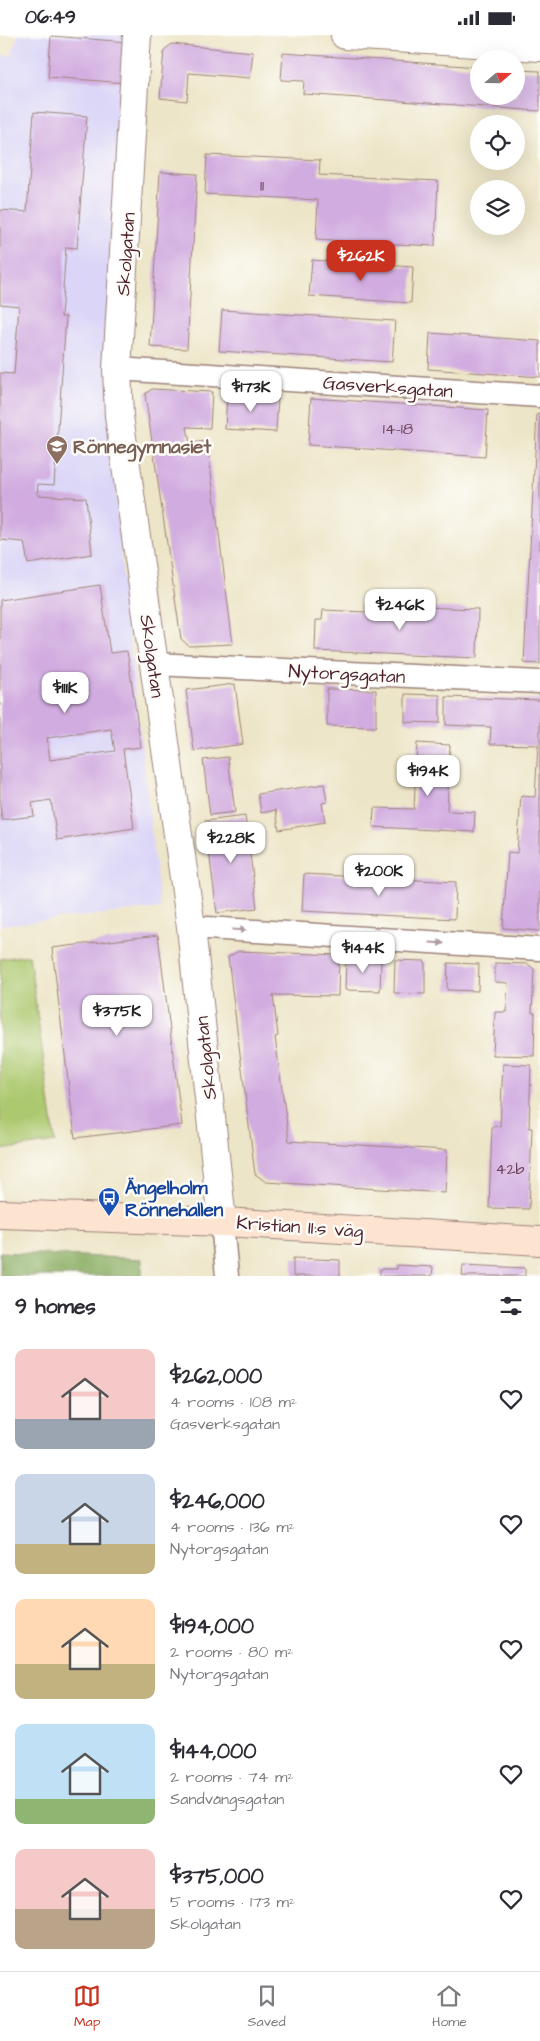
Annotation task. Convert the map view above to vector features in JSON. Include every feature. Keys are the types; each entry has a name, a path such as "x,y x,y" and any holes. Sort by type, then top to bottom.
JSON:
{"main road":[{"name":"Kristian II:s väg","path":"0,1214 222,1222 540,1241"}],"street":[{"name":"Skolgatan","path":"137,35 117,369 119,416 191,927 227,1276"},
{"path":"345,35 540,47"},
{"name":"Gasverksgatan","path":"117,369 540,396"},
{"name":"Nytorgsgatan","path":"154,664 540,682"},
{"path":"191,927 540,949"}],"shaded area":[{"name":"Rönnegymnasiet","path":"18,35 135,35 105,338 124,592 160,908 0,925 0,55 11,56"}],"green space":[{"path":"29,955 55,1142 0,1150 0,959"},
{"path":"0,1252 142,1259 142,1276 0,1276"}],"building":[{"path":"51,36 129,42 126,83 48,77"},
{"path":"172,44 253,52 250,78 189,73 187,101 160,98 164,50"},
{"path":"283,53 470,66 470,105 525,105 525,70 540,71 540,111 303,94 304,81 281,80"},
{"path":"34,112 87,116 77,248 66,247 61,317 66,317 54,485 38,484 37,495 86,498 92,554 28,564 24,542 0,540 0,373 14,374 19,306 0,304 0,210 27,212"},
{"path":"207,155 320,160 319,175 438,181 435,246 316,240 318,200 205,194"},
{"path":"160,172 197,174 187,349 150,347"},
{"path":"312,260 413,267 411,303 309,296"},
{"path":"222,310 395,321 392,362 219,351"},
{"path":"430,333 540,341 540,377 428,369"},
{"path":"152,389 212,392 210,428 187,427 190,443 207,441 233,644 189,646 181,639 145,394"},
{"path":"227,394 278,398 276,432 225,429"},
{"path":"311,398 488,410 485,457 308,445"},
{"path":"537,414 540,415 540,664 524,663"},
{"path":"100,585 110,653 127,651 141,747 123,749 134,828 57,840 51,800 32,803 34,816 2,820 0,805 0,600","holes":["111,729 115,751 50,760 47,738"]},
{"path":"366,605 478,609 477,658 315,651 316,620 322,620 323,610 366,612"},
{"path":"235,684 243,744 194,751 186,690"},
{"path":"327,689 376,690 376,727 327,726"},
{"path":"405,694 440,695 440,723 405,722"},
{"path":"446,697 540,700 540,931 503,928 508,852 517,853 521,796 535,797 538,745 490,744 491,727 446,725"},
{"path":"417,743 450,745 447,811 475,812 474,832 373,827 374,808 414,809"},
{"path":"228,757 235,812 210,815 203,760"},
{"path":"324,784 327,802 322,803 325,822 279,830 276,810 261,813 258,794"},
{"path":"245,816 257,908 217,913 205,821"},
{"path":"304,874 456,882 455,919 302,911"},
{"path":"158,935 182,1125 75,1138 52,948"},
{"path":"239,951 339,955 338,996 273,995 278,1036 275,1037 289,1141 447,1150 445,1193 266,1182 255,1174 228,957"},
{"path":"346,957 381,958 380,991 345,990"},
{"path":"395,960 425,961 425,994 394,993"},
{"path":"448,963 479,964 478,991 447,990"},
{"path":"495,963 528,964 534,969 532,1013 535,1013 534,1056 493,1055 495,1012 506,1012 508,983 495,982"},
{"path":"503,1064 531,1065 529,1128 532,1128 529,1209 489,1208 492,1126 500,1127"},
{"path":"293,1258 340,1260 340,1276 293,1276"},
{"path":"397,1265 433,1267 432,1276 380,1276 380,1269 397,1269"},
{"path":"463,1265 525,1268 525,1276 462,1276"}],"place":[{"name":"Rönnegymnasiet","path":"57,465"},
{"name":"Ängelholm Rönnehallen","path":"109,1217"}]}
